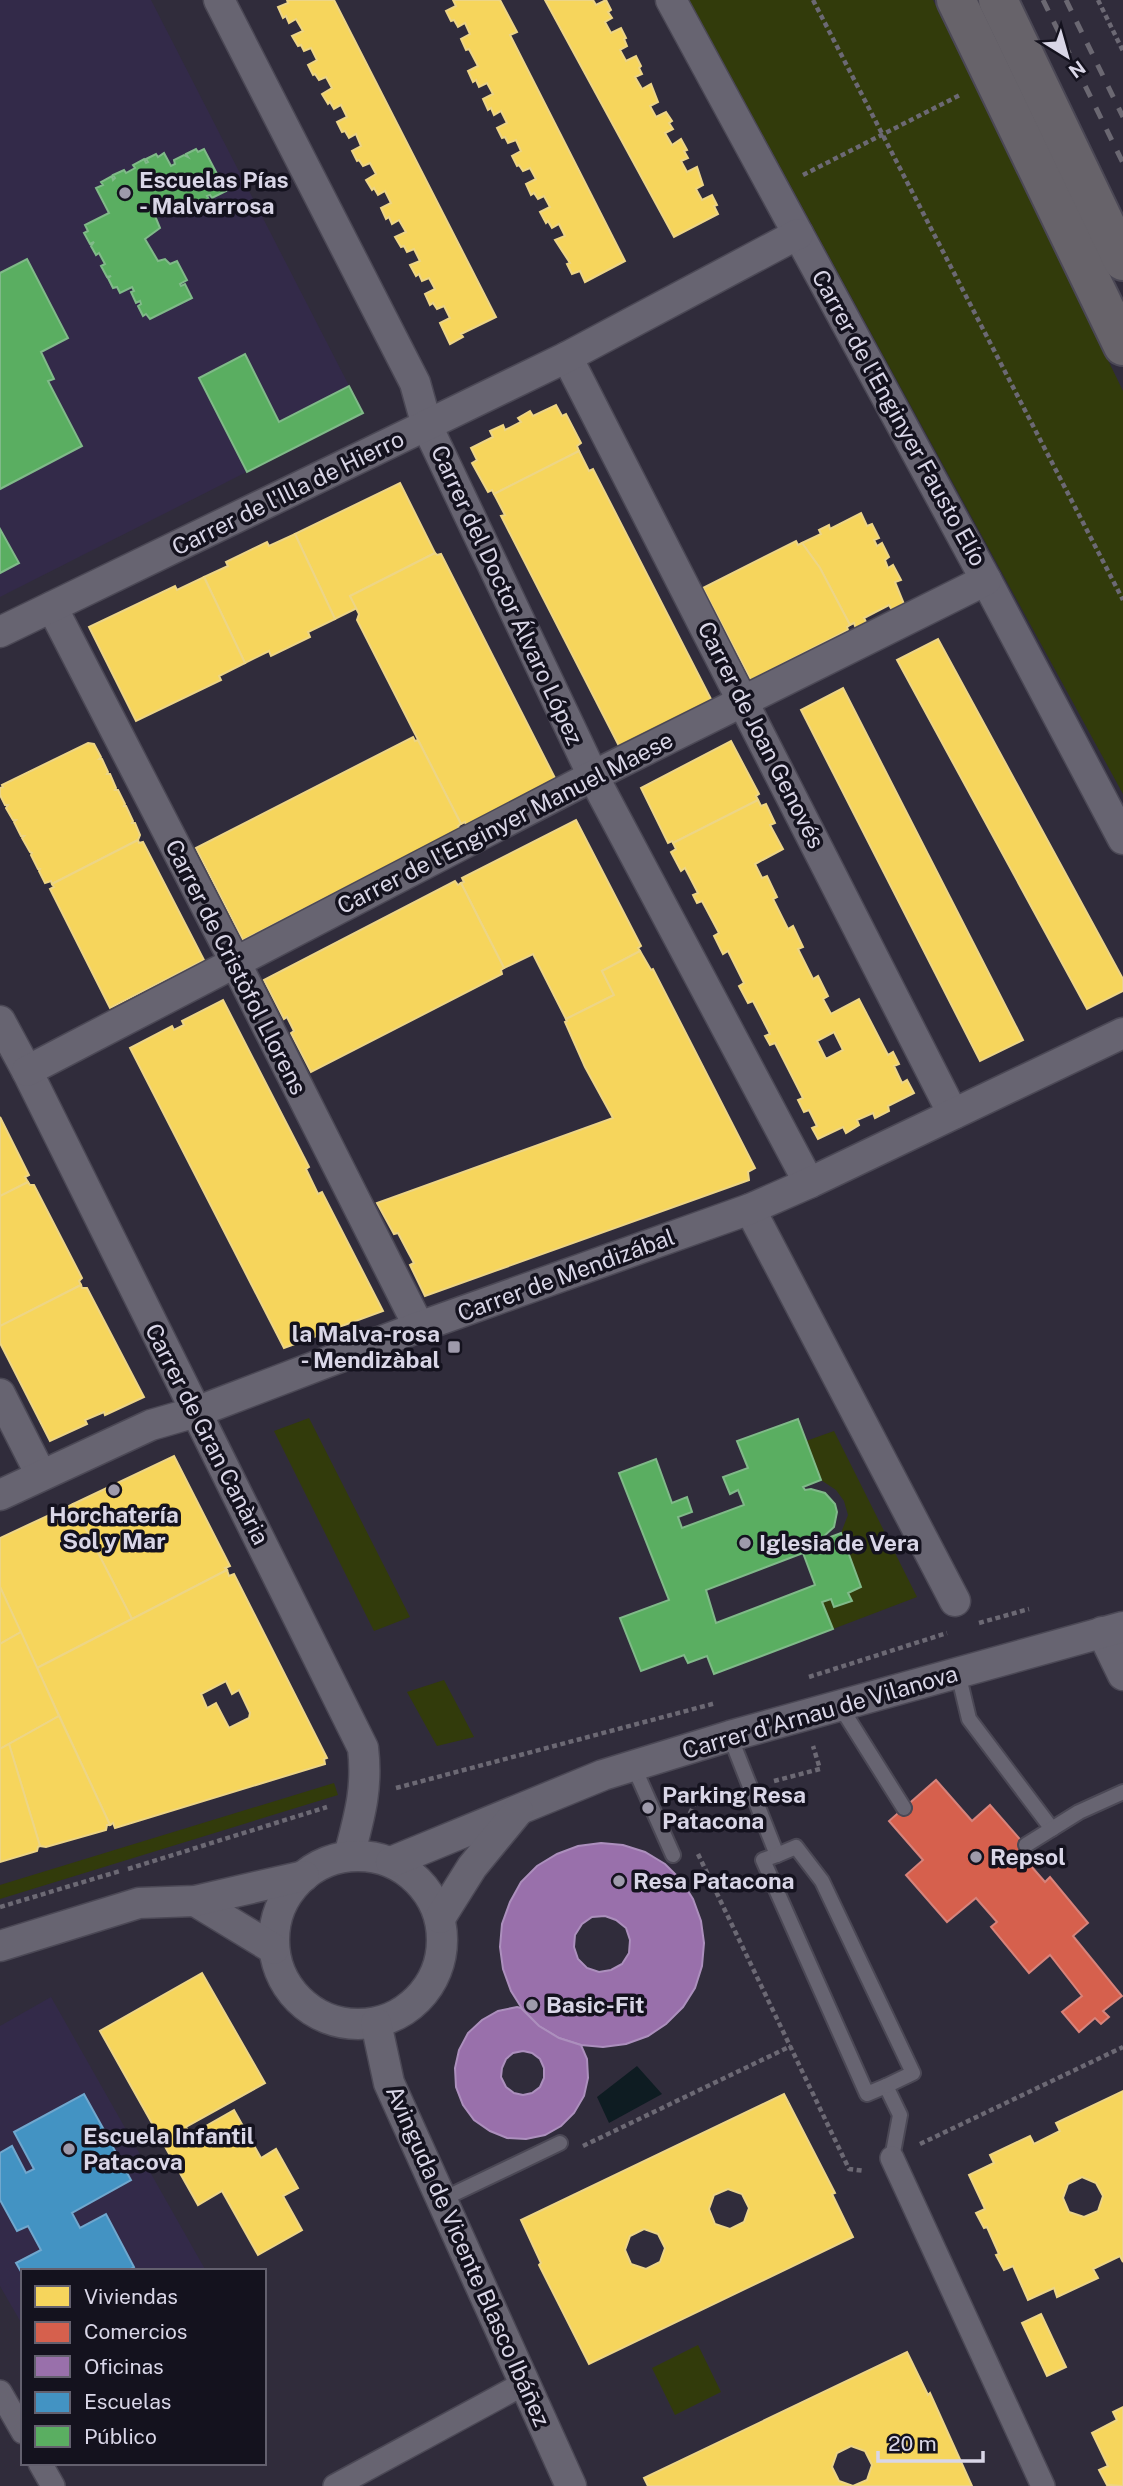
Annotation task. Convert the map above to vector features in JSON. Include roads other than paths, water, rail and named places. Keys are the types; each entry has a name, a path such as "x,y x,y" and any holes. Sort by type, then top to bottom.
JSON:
{"main road":[{"path":"956,0 1123,346"},
{"path":"998,0 1123,261"}],"street":[{"name":"Carrer del Doctor Álvaro López","path":"219,0 415,383 427,426 593,776 809,1183"},
{"name":"Carrer de l'Enginyer Fausto Elío","path":"671,0 986,580 1123,839"},
{"name":"Carrer de l'Illa de Hierro","path":"0,632 567,357 799,234"},
{"name":"Carrer de Joan Genovés","path":"567,357 953,1114"},
{"name":"Carrer de l'Enginyer Manuel Maese","path":"27,1071 593,776 986,580"},
{"name":"Carrer de Cristòfol Llorens","path":"52,607 235,962 418,1327"},
{"name":"Carrer de Gran Canària","path":"0,1021 363,1748 365,1796 349,1856"},
{"name":"Carrer de Mendizábal","path":"0,1495 151,1426 196,1412 418,1327 750,1209 1123,1032"},
{"path":"750,1209 956,1601"},
{"path":"0,1394 41,1475"},
{"path":"1112,1629 1123,1675"},
{"name":"Carrer d'Arnau de Vilanova","path":"391,1862 520,1808 633,1765 1112,1629"},
{"path":"440,1918 472,1867 520,1808"},
{"path":"0,1946 139,1903 195,1900 304,1875 325,1863 349,1856 370,1857 391,1862 412,1876 429,1895 440,1918 443,1945 437,1972 422,1995 401,2013 376,2023 348,2025 322,2017 298,2001 282,1977 274,1949 275,1922 286,1896 304,1875"},
{"path":"195,1900 274,1949"},
{"name":"Avinguda de Vicente Blasco Ibáñez","path":"376,2023 389,2083 571,2486"},
{"path":"892,2158 1042,2486"},
{"path":"335,2486 523,2384"},
{"path":"0,2392 21,2429"},
{"path":"41,2465 53,2486"}],"lane":[{"path":"958,1673 969,1719 1052,1829"},
{"path":"840,1706 904,1808"},
{"path":"730,1736 777,1855"},
{"path":"633,1765 673,1855"},
{"path":"1026,1845 1079,1812 1123,1792"},
{"path":"796,1847 822,1881 913,2073 886,2086 867,2094 763,1860 796,1847"},
{"path":"886,2086 900,2115 892,2158"},
{"path":"441,2200 560,2143"}],"railway":[{"path":"1043,0 1123,163"},
{"path":"1066,0 1123,117"}],"place":[{"name":"Escuelas Pías - Malvarrosa","path":"125,193"},
{"name":"la Malva-rosa - Mendizàbal","path":"454,1347"},
{"name":"Horchatería Sol y Mar","path":"114,1490"},
{"name":"Iglesia de Vera","path":"745,1543"},
{"name":"Parking Resa Patacona","path":"648,1808"},
{"name":"Repsol","path":"976,1857"},
{"name":"Resa Patacona","path":"619,1881"},
{"name":"Basic-Fit","path":"532,2005"},
{"name":"Escuela Infantil Patacova","path":"69,2149"}]}
